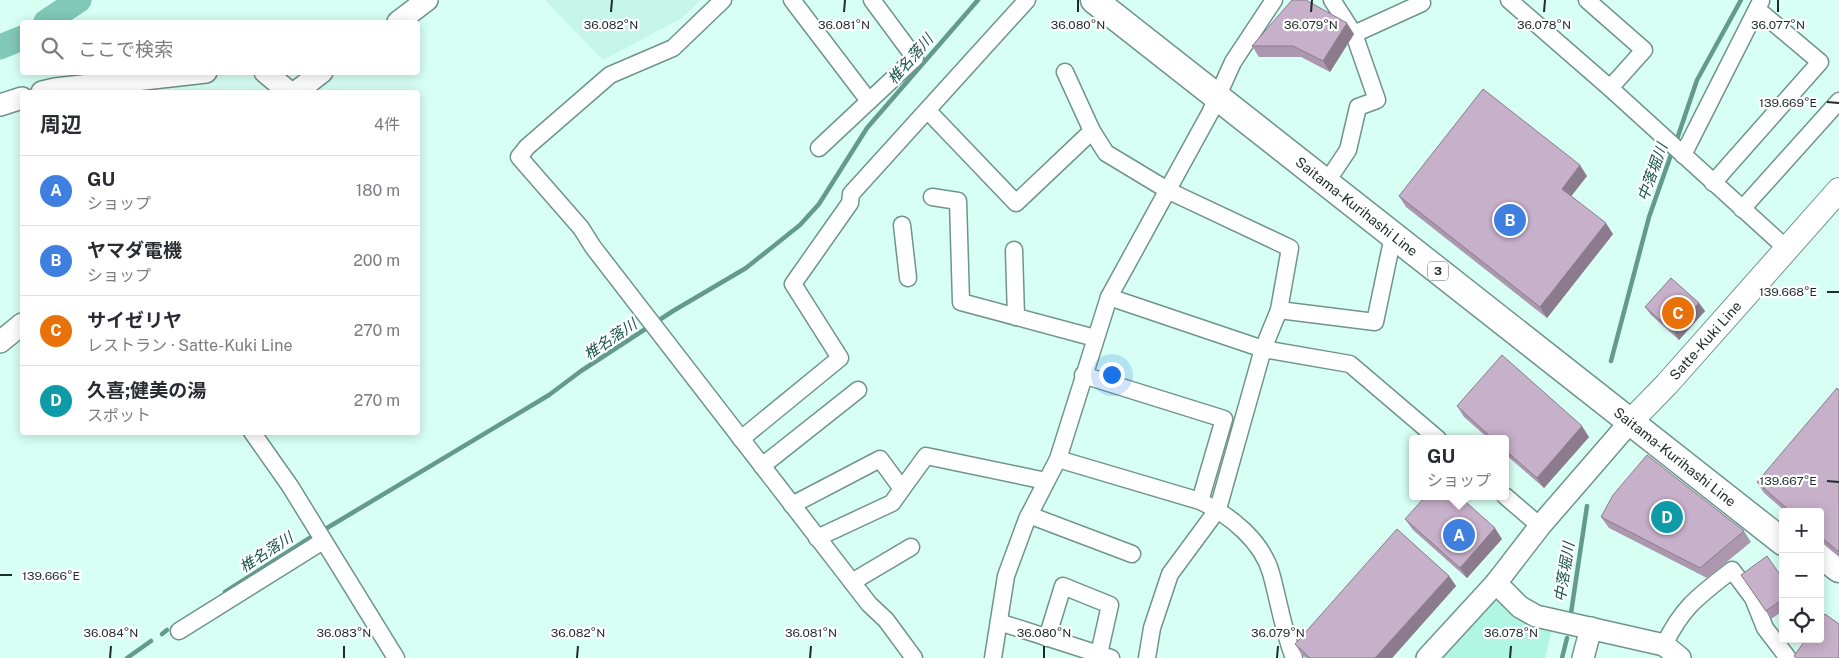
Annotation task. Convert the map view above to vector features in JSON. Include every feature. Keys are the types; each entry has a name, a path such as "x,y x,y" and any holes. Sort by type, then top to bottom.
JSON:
{"main road":[{"name":"Saitama-Kurihashi Line","path":"1094,0 1334,171 1635,417 1779,539"},
{"name":"Saitama-Kurihashi Line","path":"1120,0 1220,90 1393,236 1779,522"},
{"name":"Satte-Kuki Line","path":"1635,417 1839,190"},
{"path":"1824,557 1839,569"},
{"path":"1824,574 1839,586"}],"street":[{"path":"401,20 427,0"},
{"path":"723,0 673,48 610,74 527,147 519,157 581,228 592,246 817,538 869,604 886,620 914,658"},
{"path":"792,0 869,101"},
{"path":"819,148 915,58 872,0"},
{"path":"741,439 840,358 793,284 850,203 852,194 1027,0"},
{"path":"993,658 1006,576 1029,515 1058,459 1082,375 1109,296 1168,191 1233,62 1274,0"},
{"path":"1332,0 1354,34 1377,100 1358,107 1348,150 1334,171"},
{"path":"1509,0 1610,88 1786,248"},
{"path":"1587,0 1644,50 1610,88"},
{"path":"1354,34 1422,3"},
{"path":"1683,155 1759,4 1820,62 1713,182"},
{"path":"1065,72 1092,131 1106,153 1168,191 1290,248 1279,310 1263,350 1218,509 1170,574 1152,628 1147,658"},
{"path":"60,90 182,75"},
{"path":"269,75 287,90"},
{"path":"299,90 318,75"},
{"path":"0,105 20,99"},
{"path":"1742,209 1839,101"},
{"path":"928,111 1016,203 1092,131"},
{"path":"932,197 958,201 961,302 1095,338"},
{"path":"902,225 908,278"},
{"path":"1279,310 1375,322 1393,236"},
{"path":"1014,250 1016,317"},
{"path":"1109,296 1263,350 1350,364 1433,435"},
{"path":"0,342 20,326"},
{"path":"1082,375 1224,419 1200,501"},
{"path":"762,466 858,390"},
{"path":"1427,658 1496,583 1540,526 1635,417"},
{"path":"254,435 290,486 396,658"},
{"path":"817,538 892,503 926,456 1046,482"},
{"path":"792,505 880,459 902,489"},
{"path":"1058,459 1200,501 1218,509 1242,530 1258,548 1271,571 1286,638 1294,658"},
{"path":"1509,499 1540,526"},
{"path":"1029,515 1132,554"},
{"path":"179,631 324,541"},
{"path":"852,582 911,547"},
{"path":"1664,645 1676,620 1690,604 1732,570 1753,598 1765,628 1788,658"},
{"path":"1496,583 1520,608 1536,616 1664,645 1680,658"},
{"path":"999,622 1047,638 1105,656 1110,605 1063,586 1047,638"},
{"path":"1583,658 1591,628"}],"shaded area":[{"path":"545,0 701,0 680,19 603,60"},
{"path":"1496,583 1554,621 1545,658 1427,658"}],"building":[{"path":"1292,0 1306,0 1347,23 1323,61 1293,46 1252,46"},
{"path":"1483,89 1580,165 1562,189 1606,223 1540,307 1399,196"},
{"path":"1671,278 1699,303 1674,332 1645,307"},
{"path":"1502,355 1582,426 1537,478 1509,454 1509,435 1489,435 1457,406"},
{"path":"1837,388 1839,390 1839,552 1824,539 1824,508 1786,508 1757,482"},
{"path":"1647,455 1744,531 1700,568 1601,517 1613,495"},
{"path":"1422,500 1464,500 1495,528 1460,568 1405,519"},
{"path":"1397,529 1449,576 1375,658 1310,658 1295,644"},
{"path":"1767,556 1779,573 1779,602 1766,611 1741,575"},
{"path":"1825,614 1839,624 1839,658 1796,658 1794,656 1803,643 1824,643"}],"waterway":[{"path":"49,20 79,0"},
{"name":"椎名落川","path":"322,531 549,395 581,371 673,311 746,268 800,225 819,204 867,128 978,0"},
{"name":"中落堀川","path":"1676,142 1697,80 1741,0"},
{"path":"0,47 20,39"},
{"name":"中落堀川","path":"1611,361 1649,217 1673,149"},
{"name":"中落堀川","path":"1571,613 1587,506"},
{"name":"椎名落川","path":"225,592 316,534"},
{"name":"椎名落川","path":"162,634 167,630"},
{"name":"中落堀川","path":"1562,658 1567,638"},
{"name":"椎名落川","path":"127,658 151,641"}],"place":[{"name":"ヤマダ電機","path":"1510,220"},
{"name":"サイゼリヤ","path":"1678,313"},
{"name":"久喜;健美の湯","path":"1667,517"},
{"name":"GU","path":"1459,535"}]}
